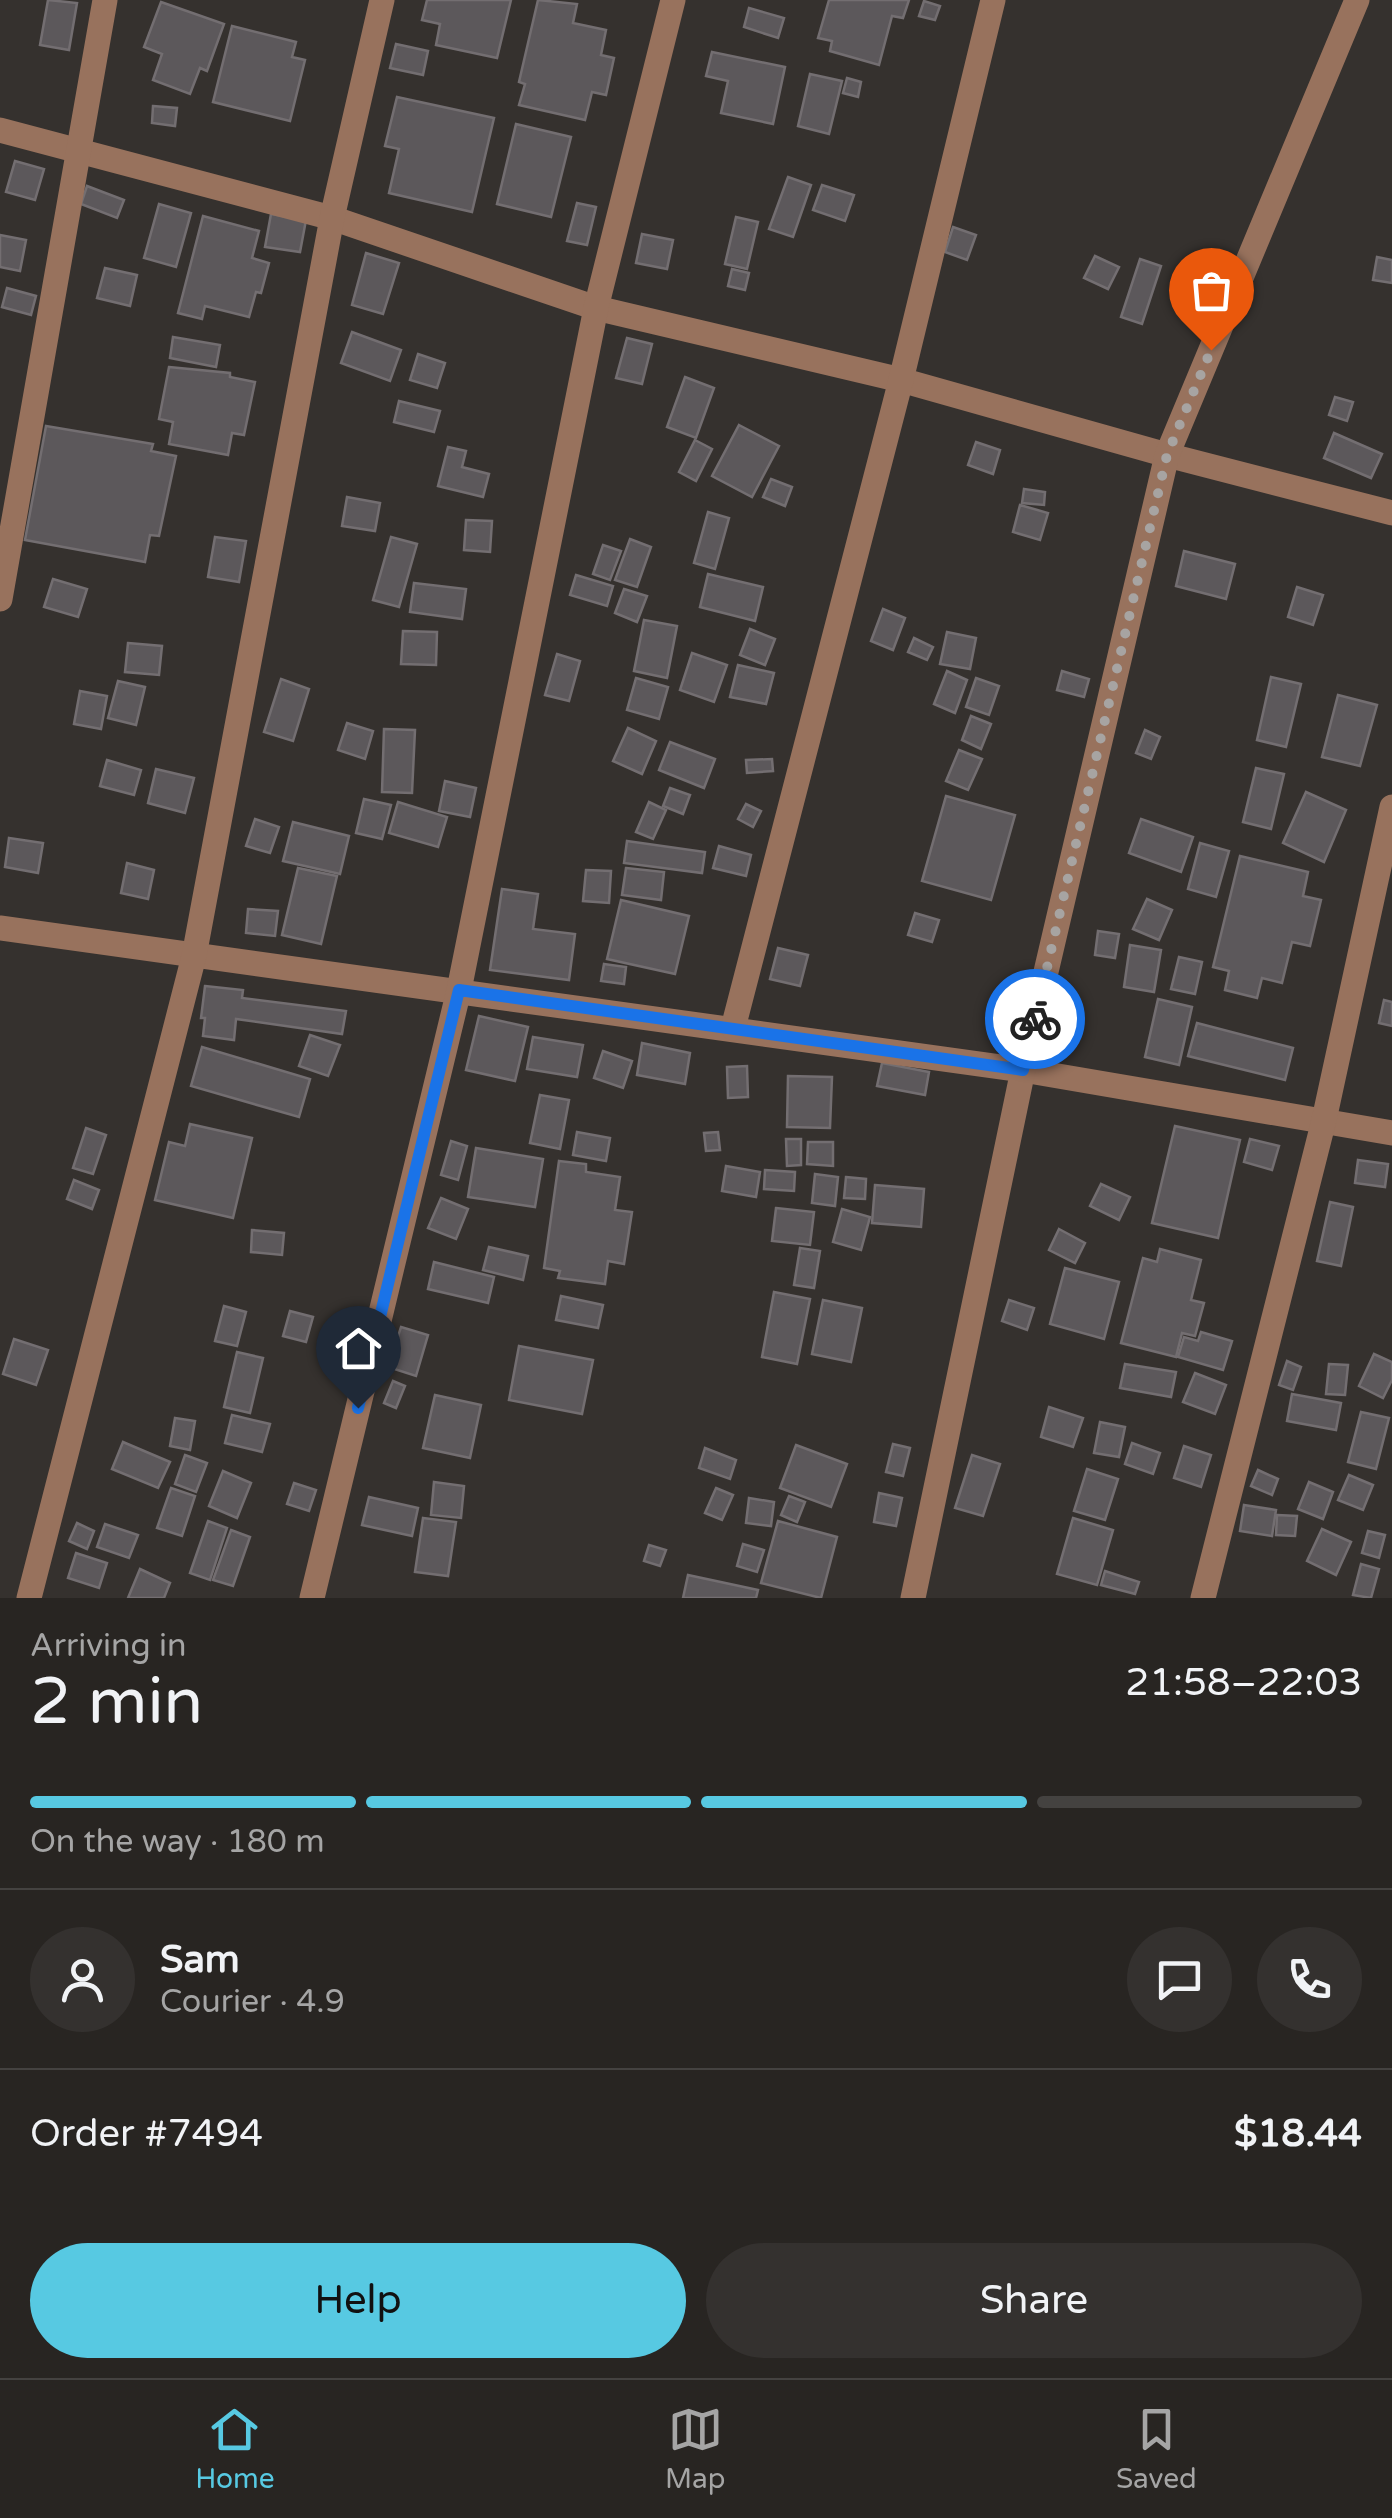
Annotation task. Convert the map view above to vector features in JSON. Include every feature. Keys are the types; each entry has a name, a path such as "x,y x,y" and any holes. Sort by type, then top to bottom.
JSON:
{"street":[{"path":"0,600 105,0"},
{"path":"29,1598 194,956 332,218 382,0"},
{"path":"312,1598 459,990 596,308 673,0"},
{"path":"733,1028 901,380 993,0"},
{"path":"913,1598 1023,1070 1167,455 1358,0"},
{"path":"0,130 332,218 596,308 901,380 1392,513"},
{"path":"1203,1598 1324,1120 1392,808"},
{"path":"0,928 1023,1070 1392,1133"}],"building":[{"path":"48,0 77,3 69,50 40,45"},
{"path":"427,0 511,0 497,58 436,45 440,24 422,20"},
{"path":"538,0 577,4 573,23 606,30 601,55 614,58 606,95 592,92 585,120 519,105 525,84 519,82"},
{"path":"829,0 909,0 903,18 892,16 879,65 830,51 832,41 818,38"},
{"path":"924,1 940,6 935,20 919,16"},
{"path":"161,2 224,24 207,71 200,68 190,94 153,80 162,54 144,47"},
{"path":"749,8 784,18 778,38 744,27"},
{"path":"232,26 296,42 292,57 305,60 290,121 213,102"},
{"path":"396,44 428,51 423,75 390,68"},
{"path":"712,52 785,67 773,124 721,113 728,81 706,76"},
{"path":"810,74 842,81 829,134 798,126"},
{"path":"847,78 861,82 858,97 843,93"},
{"path":"397,97 494,118 472,212 389,193 399,149 385,146"},
{"path":"153,106 177,108 175,126 152,123"},
{"path":"516,124 571,137 551,217 497,204"},
{"path":"15,161 44,169 35,200 6,192"},
{"path":"788,177 811,185 793,237 769,229"},
{"path":"822,185 854,195 845,221 813,210"},
{"path":"87,186 124,200 117,218 81,204"},
{"path":"577,203 596,207 587,245 567,241"},
{"path":"159,204 191,213 176,267 144,258"},
{"path":"271,214 306,220 300,252 265,247"},
{"path":"203,216 259,231 252,258 269,263 249,317 205,306 202,319 178,313"},
{"path":"736,217 758,222 747,269 725,264"},
{"path":"953,227 976,235 967,260 945,252"},
{"path":"642,234 673,240 667,269 636,263"},
{"path":"0,235 26,240 20,271 0,267"},
{"path":"366,253 399,263 383,314 352,305"},
{"path":"1095,256 1119,267 1108,289 1084,278"},
{"path":"1377,257 1392,260 1392,283 1373,280"},
{"path":"1140,259 1161,266 1142,324 1121,317"},
{"path":"105,268 137,275 130,306 97,298"},
{"path":"732,269 749,273 745,290 728,286"},
{"path":"7,288 36,296 31,315 2,307"},
{"path":"352,332 401,350 390,381 341,363"},
{"path":"173,337 220,345 216,367 170,358"},
{"path":"627,338 652,344 642,384 616,378"},
{"path":"418,354 445,363 437,388 410,380"},
{"path":"169,367 230,373 230,377 255,382 244,435 232,433 228,455 169,444 173,422 159,419"},
{"path":"685,377 714,388 696,438 667,427"},
{"path":"1335,397 1353,402 1347,421 1329,415"},
{"path":"399,401 440,411 434,432 394,422"},
{"path":"739,425 779,446 752,497 712,476"},
{"path":"46,426 153,444 151,451 176,456 159,536 150,535 145,562 25,540"},
{"path":"1334,433 1382,454 1371,478 1324,458"},
{"path":"695,440 712,449 696,481 679,472"},
{"path":"976,442 1000,450 993,474 968,465"},
{"path":"448,447 466,451 462,467 489,474 483,497 438,486"},
{"path":"771,479 792,487 785,506 763,497"},
{"path":"1024,489 1045,492 1044,505 1022,503"},
{"path":"347,497 380,503 375,531 342,526"},
{"path":"1020,505 1048,513 1040,540 1013,532"},
{"path":"708,512 729,518 715,569 694,563"},
{"path":"466,520 492,521 490,552 464,550"},
{"path":"215,537 246,541 239,582 208,577"},
{"path":"391,537 417,544 399,607 373,600"},
{"path":"630,539 651,547 637,587 615,580"},
{"path":"603,545 621,551 610,580 593,574"},
{"path":"1184,551 1235,564 1226,599 1176,586"},
{"path":"708,574 763,587 755,621 700,607"},
{"path":"576,575 613,586 607,606 570,595"},
{"path":"53,579 87,589 78,617 44,607"},
{"path":"414,583 466,589 462,619 410,612"},
{"path":"1297,587 1323,595 1313,625 1288,617"},
{"path":"624,589 647,596 637,622 615,613"},
{"path":"883,609 905,618 893,650 871,641"},
{"path":"644,620 677,626 667,678 634,671"},
{"path":"750,629 775,639 765,665 740,655"},
{"path":"403,631 437,632 436,665 401,664"},
{"path":"947,632 976,638 970,669 940,664"},
{"path":"914,638 933,647 927,660 908,652"},
{"path":"128,643 162,646 159,675 125,672"},
{"path":"692,653 727,665 714,702 680,690"},
{"path":"557,654 580,661 569,701 545,695"},
{"path":"738,665 774,673 766,704 730,697"},
{"path":"947,671 967,680 955,713 934,704"},
{"path":"1062,671 1089,679 1084,697 1057,690"},
{"path":"1271,677 1301,684 1286,747 1257,740"},
{"path":"636,678 668,687 659,719 627,710"},
{"path":"976,678 999,686 989,715 966,707"},
{"path":"281,679 309,689 293,741 264,732"},
{"path":"118,681 145,687 136,725 108,718"},
{"path":"80,691 107,696 101,729 74,724"},
{"path":"1338,695 1377,705 1360,766 1322,757"},
{"path":"971,716 991,724 981,749 962,740"},
{"path":"347,723 373,731 365,759 338,750"},
{"path":"628,728 656,741 642,774 613,761"},
{"path":"384,729 415,730 412,793 382,792"},
{"path":"1145,730 1160,737 1151,759 1136,753"},
{"path":"670,742 715,759 704,788 659,770"},
{"path":"959,750 982,759 968,790 946,781"},
{"path":"772,759 773,771 747,773 746,760"},
{"path":"107,760 141,770 134,795 100,786"},
{"path":"1256,768 1284,774 1271,829 1243,822"},
{"path":"156,769 194,778 185,813 148,803"},
{"path":"445,781 476,788 470,817 439,811"},
{"path":"670,788 690,795 683,814 663,806"},
{"path":"1306,792 1346,810 1324,862 1283,843"},
{"path":"946,796 1015,815 991,900 922,881"},
{"path":"364,799 391,805 382,839 356,833"},
{"path":"398,802 447,817 438,847 389,833"},
{"path":"649,802 666,810 653,839 636,832"},
{"path":"746,804 761,811 753,827 738,819"},
{"path":"255,819 279,827 270,853 246,846"},
{"path":"1141,819 1193,837 1181,872 1129,853"},
{"path":"293,822 349,836 340,874 283,861"},
{"path":"9,838 43,843 38,873 5,867"},
{"path":"627,841 705,852 702,873 624,863"},
{"path":"1200,843 1229,851 1216,897 1188,889"},
{"path":"719,846 751,855 746,876 713,868"},
{"path":"1240,856 1308,872 1303,896 1321,900 1310,946 1292,942 1282,983 1262,978 1257,998 1225,990 1229,971 1213,967"},
{"path":"127,863 154,870 148,899 121,893"},
{"path":"298,868 337,876 321,944 282,935"},
{"path":"626,868 664,872 661,900 622,895"},
{"path":"586,870 611,871 609,903 583,901"},
{"path":"502,889 538,894 533,929 575,934 569,980 490,970"},
{"path":"1147,899 1172,910 1159,940 1133,929"},
{"path":"621,900 689,916 675,974 607,959"},
{"path":"248,909 278,911 275,936 246,933"},
{"path":"915,913 939,920 932,942 908,935"},
{"path":"1098,931 1119,934 1115,958 1095,955"},
{"path":"1130,945 1161,950 1154,992 1124,987"},
{"path":"778,948 808,955 800,986 770,979"},
{"path":"1179,957 1202,962 1195,994 1171,989"},
{"path":"604,964 626,967 624,984 601,981"},
{"path":"205,986 243,990 242,998 346,1011 342,1034 236,1019 234,1040 203,1036"},
{"path":"1158,999 1192,1007 1179,1065 1145,1057"},
{"path":"1384,1000 1392,1002 1392,1026 1379,1023"},
{"path":"479,1016 528,1027 515,1081 466,1070"},
{"path":"1197,1023 1293,1048 1285,1080 1188,1056"},
{"path":"310,1035 340,1045 328,1076 299,1066"},
{"path":"533,1037 583,1045 577,1077 527,1069"},
{"path":"642,1043 690,1053 685,1084 637,1075"},
{"path":"202,1047 310,1079 299,1117 191,1086"},
{"path":"603,1051 632,1061 623,1088 594,1078"},
{"path":"882,1063 929,1072 925,1095 877,1086"},
{"path":"747,1066 748,1097 728,1098 727,1067"},
{"path":"788,1076 832,1077 830,1128 787,1127"},
{"path":"540,1095 569,1100 560,1149 530,1143"},
{"path":"190,1124 252,1138 233,1218 155,1200 169,1142 185,1146"},
{"path":"1175,1126 1240,1140 1218,1238 1152,1223"},
{"path":"86,1128 106,1135 93,1174 73,1168"},
{"path":"577,1132 610,1138 606,1161 573,1155"},
{"path":"718,1132 720,1150 706,1151 704,1133"},
{"path":"786,1139 801,1139 801,1165 787,1166"},
{"path":"1250,1139 1279,1146 1272,1170 1244,1162"},
{"path":"451,1141 467,1146 458,1180 441,1175"},
{"path":"808,1142 833,1142 833,1166 807,1164"},
{"path":"476,1148 543,1159 535,1207 468,1197"},
{"path":"1358,1160 1388,1164 1385,1187 1355,1183"},
{"path":"559,1161 586,1164 586,1172 620,1177 615,1210 632,1212 624,1264 608,1261 605,1284 558,1278 560,1271 544,1268"},
{"path":"726,1166 760,1172 756,1197 722,1191"},
{"path":"765,1170 795,1172 794,1191 764,1189"},
{"path":"815,1174 838,1177 835,1206 812,1203"},
{"path":"846,1177 866,1179 865,1199 844,1198"},
{"path":"74,1180 99,1190 92,1209 67,1199"},
{"path":"1101,1184 1130,1197 1119,1220 1090,1206"},
{"path":"875,1185 924,1189 921,1227 872,1223"},
{"path":"441,1198 468,1209 456,1239 428,1228"},
{"path":"1330,1202 1353,1207 1341,1266 1317,1261"},
{"path":"776,1208 814,1212 810,1245 772,1241"},
{"path":"842,1209 870,1217 861,1250 833,1242"},
{"path":"1059,1229 1085,1243 1075,1263 1049,1250"},
{"path":"252,1230 284,1233 282,1255 251,1252"},
{"path":"489,1247 528,1256 523,1280 483,1270"},
{"path":"800,1248 820,1251 814,1288 794,1285"},
{"path":"1160,1249 1201,1260 1191,1300 1204,1303 1195,1336 1182,1333 1176,1357 1121,1343 1143,1258 1157,1262"},
{"path":"434,1262 494,1277 488,1303 428,1289"},
{"path":"1065,1268 1119,1282 1104,1339 1050,1324"},
{"path":"774,1292 810,1299 797,1364 762,1357"},
{"path":"561,1296 603,1305 598,1328 556,1320"},
{"path":"823,1300 862,1308 851,1362 812,1354"},
{"path":"1009,1300 1034,1308 1027,1330 1002,1321"},
{"path":"224,1306 246,1312 237,1346 215,1341"},
{"path":"290,1311 313,1317 306,1342 283,1336"},
{"path":"401,1327 428,1335 416,1376 388,1367"},
{"path":"1201,1332 1232,1341 1223,1370 1178,1357 1184,1337 1198,1341"},
{"path":"14,1339 48,1350 36,1385 3,1374"},
{"path":"519,1346 593,1360 582,1414 509,1400"},
{"path":"237,1352 263,1358 250,1413 224,1407"},
{"path":"1374,1354 1392,1362 1392,1380 1383,1398 1359,1386"},
{"path":"1287,1361 1301,1367 1293,1390 1279,1385"},
{"path":"1125,1364 1176,1372 1171,1397 1120,1388"},
{"path":"1329,1364 1348,1365 1345,1395 1326,1394"},
{"path":"1195,1373 1226,1385 1215,1414 1183,1402"},
{"path":"393,1381 405,1386 396,1408 384,1403"},
{"path":"1292,1394 1341,1403 1336,1430 1287,1421"},
{"path":"435,1395 481,1405 470,1458 423,1448"},
{"path":"1049,1407 1083,1418 1073,1447 1041,1437"},
{"path":"1361,1412 1389,1418 1376,1469 1348,1462"},
{"path":"232,1415 270,1424 262,1452 225,1443"},
{"path":"175,1418 195,1421 190,1450 170,1446"},
{"path":"1100,1422 1125,1427 1119,1457 1094,1453"},
{"path":"123,1442 170,1462 158,1488 112,1469"},
{"path":"1132,1443 1160,1453 1153,1474 1125,1464"},
{"path":"893,1444 910,1448 903,1476 886,1472"},
{"path":"796,1445 847,1464 831,1507 780,1488"},
{"path":"1184,1446 1211,1455 1201,1487 1174,1478"},
{"path":"705,1448 736,1460 730,1479 699,1468"},
{"path":"185,1455 207,1463 196,1492 175,1484"},
{"path":"972,1455 1000,1464 983,1516 955,1508"},
{"path":"1087,1469 1118,1479 1105,1520 1074,1511"},
{"path":"1258,1470 1278,1479 1272,1495 1251,1486"},
{"path":"223,1471 251,1483 237,1518 209,1506"},
{"path":"1349,1475 1373,1485 1363,1510 1338,1500"},
{"path":"434,1482 464,1486 461,1518 431,1515"},
{"path":"1309,1482 1333,1492 1323,1519 1298,1509"},
{"path":"294,1483 316,1490 309,1511 287,1504"},
{"path":"171,1488 195,1496 182,1536 157,1528"},
{"path":"716,1488 733,1495 722,1520 705,1513"},
{"path":"879,1493 902,1498 896,1526 874,1522"},
{"path":"789,1496 805,1502 797,1522 781,1515"},
{"path":"369,1497 418,1508 412,1536 362,1525"},
{"path":"749,1498 774,1502 771,1526 746,1523"},
{"path":"1244,1505 1276,1510 1272,1536 1240,1531"},
{"path":"1277,1515 1297,1516 1295,1536 1276,1535"},
{"path":"423,1518 456,1522 448,1576 415,1572"},
{"path":"1073,1518 1113,1530 1097,1585 1057,1574"},
{"path":"208,1521 227,1528 210,1580 190,1573"},
{"path":"778,1521 837,1537 821,1598 761,1583"},
{"path":"77,1523 94,1531 87,1549 69,1541"},
{"path":"105,1524 138,1535 129,1558 97,1547"},
{"path":"1322,1529 1351,1542 1336,1575 1307,1561"},
{"path":"231,1530 250,1537 233,1586 213,1580"},
{"path":"1368,1531 1385,1535 1379,1558 1362,1553"},
{"path":"743,1544 764,1550 757,1572 737,1566"},
{"path":"649,1545 666,1550 660,1566 644,1561"},
{"path":"76,1553 107,1563 99,1588 68,1578"},
{"path":"1361,1564 1379,1569 1371,1598 1353,1595"},
{"path":"140,1569 170,1583 164,1598 128,1598"},
{"path":"1105,1571 1139,1582 1135,1594 1101,1585"},
{"path":"688,1575 758,1590 756,1598 683,1598"}],"way so far":[{"path":"1035,1019 1167,455 1211,350"}],"route":[{"path":"358,1408 459,990 1023,1070 1035,1019"}]}
